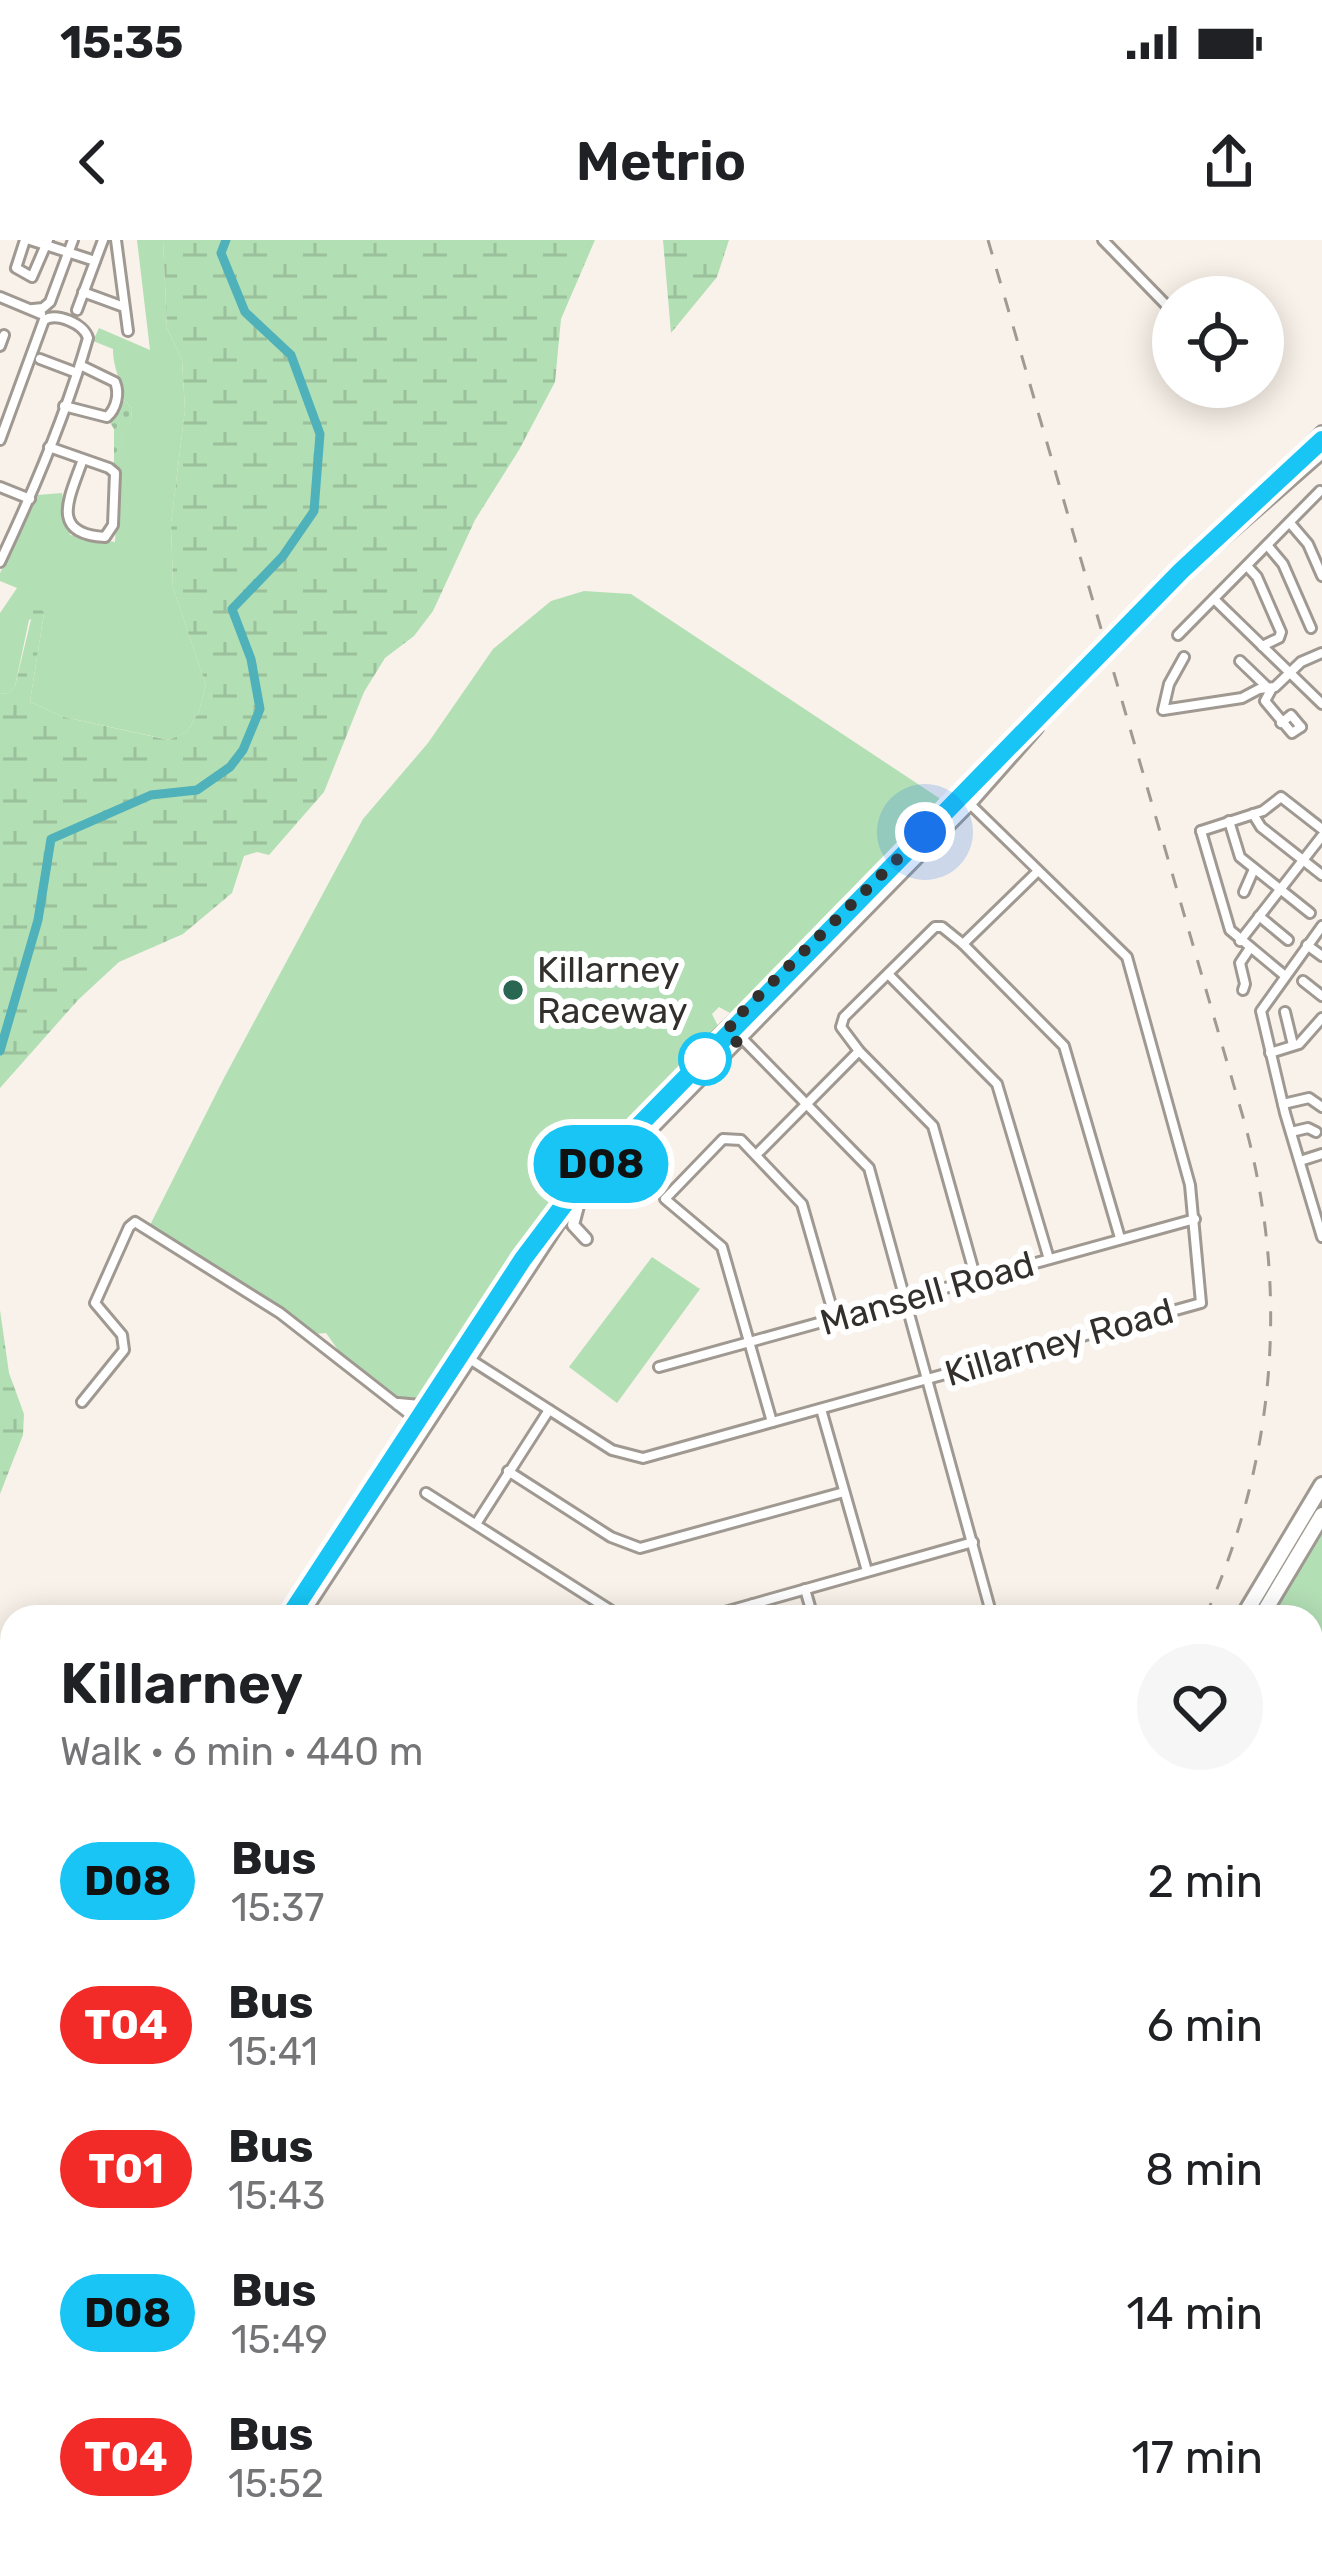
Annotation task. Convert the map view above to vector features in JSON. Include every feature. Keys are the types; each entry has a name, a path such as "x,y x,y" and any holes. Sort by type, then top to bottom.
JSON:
{"highway":[{"path":"1250,1605 1322,1485"},
{"path":"1268,1605 1322,1515"}],"main road":[{"path":"309,1605 535,1255 590,1189 1322,432"},
{"path":"1125,632 1320,458"},
{"path":"293,1605 416,1412 552,1214 729,1025 965,800"},
{"path":"586,1238 575,1229 573,1219 590,1189"},
{"path":"398,1404 416,1412"}],"street":[{"path":"47,243 32,277 16,268 27,240 47,243 94,263"},
{"path":"0,440 73,240"},
{"path":"77,310 103,240"},
{"path":"116,240 125,330"},
{"path":"1103,240 1152,290"},
{"path":"83,292 124,307"},
{"path":"0,297 86,331 88,341 30,499 0,562"},
{"path":"0,346 4,335"},
{"path":"40,359 108,375 115,382 118,397 107,418 64,406"},
{"path":"49,446 110,469 116,475 113,525 105,537 80,535 70,525 68,505 83,460"},
{"path":"1306,447 1320,458"},
{"path":"0,487 30,499"},
{"path":"1178,635 1320,491"},
{"path":"1290,523 1322,574"},
{"path":"1307,544 1322,538"},
{"path":"1267,544 1283,564 1310,626 1322,619"},
{"path":"1247,566 1282,632 1262,646"},
{"path":"1214,599 1321,701"},
{"path":"1235,620 1246,608"},
{"path":"1184,657 1169,684 1163,710 1240,698 1272,687 1322,652"},
{"path":"1240,661 1272,687"},
{"path":"1272,687 1265,702 1281,723"},
{"path":"1240,940 1322,832 1278,797 1253,814 1197,828 1228,926 1240,940 1284,975"},
{"name":"Killarney Road","path":"457,1351 620,1454 643,1459 1201,1303 1186,1166 1126,957 965,800"},
{"path":"1253,814 1261,826 1322,875"},
{"path":"1228,821 1238,854 1310,913"},
{"path":"1244,892 1254,869"},
{"path":"963,944 1039,871"},
{"path":"1259,916 1288,940"},
{"path":"976,1279 933,1126 842,1031 842,1020 935,926 963,944 1064,1046 1120,1238"},
{"path":"1322,926 1262,1006 1283,1104 1322,1238"},
{"path":"1307,945 1322,956"},
{"path":"1243,990 1240,963 1250,948"},
{"path":"888,974 997,1084 1048,1259"},
{"path":"1303,981 1322,996"},
{"path":"1285,1012 1293,1046"},
{"path":"1270,1053 1319,1030 1322,1018"},
{"path":"729,1025 868,1164 989,1605"},
{"path":"757,1154 859,1051"},
{"path":"1283,1104 1309,1098 1322,1107"},
{"path":"1291,1132 1308,1128 1316,1132"},
{"path":"772,1422 722,1247 665,1199 726,1138 741,1140 802,1204 835,1319"},
{"path":"1300,1161 1322,1154"},
{"path":"1307,1189 1322,1184"},
{"name":"Mansell Road","path":"658,1366 1195,1219"},
{"path":"82,1402 124,1350 122,1335 95,1303 100,1284 135,1222 280,1313 398,1404"},
{"path":"821,1408 867,1571"},
{"path":"476,1524 549,1410"},
{"path":"416,1412 426,1427"},
{"path":"508,1471 611,1537 640,1549 844,1492"},
{"path":"426,1493 602,1605"},
{"path":"749,1605 973,1542"},
{"path":"805,1589 810,1605"}],"green space":[{"path":"137,240 163,240 167,328 182,360 185,410 171,523 173,588 206,685 187,732 170,740 64,717 30,702 44,613 29,620 15,686 0,694 0,613 17,588 0,581 0,573 37,495 62,493 70,535 115,542 122,431 131,421 132,408 121,397 113,349 93,341 99,328 150,350"},
{"path":"163,240 595,240 561,319 555,382 475,520 433,611 414,636 385,658 364,692 324,792 269,855 244,856 232,893 183,934 119,962 78,1000 0,1088 0,694 15,686 34,607 40,606 44,613 30,702 64,717 169,740 187,732 206,685 173,588 171,523 185,410 182,360 167,328"},
{"path":"663,240 729,240 717,277 671,333"},
{"path":"121,397 132,408 131,421 122,432 121,472 114,467 114,429 109,421"},
{"name":"Killarney Raceway","path":"584,591 631,594 939,798 939,804 743,1002 730,1013 719,1007 712,1014 718,1026 589,1162 578,1155 550,1207 506,1264 416,1402 408,1404 341,1354 326,1333 314,1334 150,1225 363,819 428,743 493,649 551,601"},
{"path":"652,1257 700,1289 617,1403 569,1367"},
{"path":"0,1310 9,1373 24,1414 23,1435 0,1494"},
{"path":"1322,1526 1322,1605 1275,1605"}],"waterway":[{"path":"0,1051 38,920 51,839 151,795 197,790 230,767 243,750 260,709 251,659 232,609 283,556 314,511 320,434 291,355 245,312 221,253 226,240"}],"railway":[{"path":"988,240 1258,1180 1271,1307 1269,1370 1248,1495 1210,1605"}],"bus line":[{"name":"D08","path":"297,1605 523,1259 572,1194 1181,571 1322,440"}],"place":[{"name":"Killarney Raceway","path":"513,990"}],"route":[{"path":"705,1059 714,1065 741,1037 729,1025 925,832"}]}
